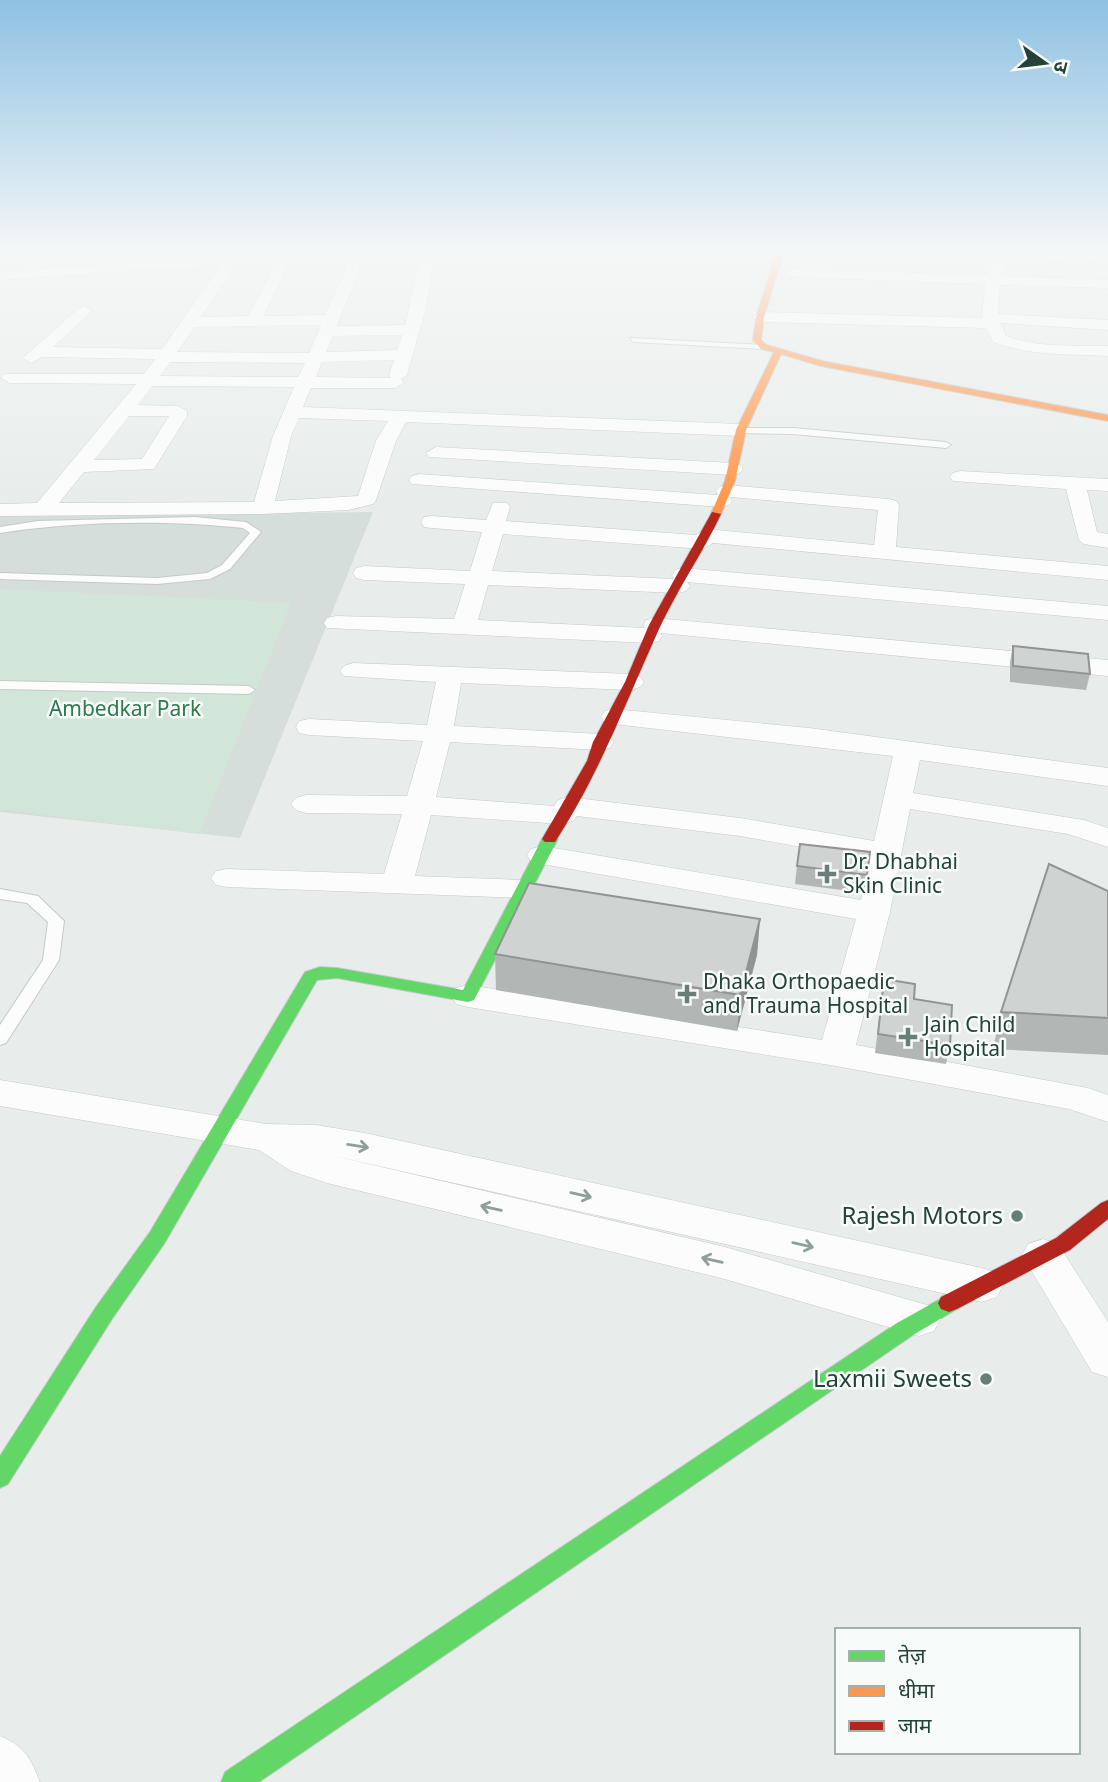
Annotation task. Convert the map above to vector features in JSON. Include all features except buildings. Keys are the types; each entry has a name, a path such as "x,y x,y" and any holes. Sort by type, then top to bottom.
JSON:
{"street":[{"path":"4,384 57,334"},
{"path":"43,510 148,380 180,334"},
{"path":"178,337 231,334"},
{"path":"263,508 276,455 326,334"},
{"path":"0,510 263,508 349,504 366,500 393,416 395,383 411,334"},
{"path":"758,334 757,340 771,350 1108,418"},
{"path":"775,334 774,340 779,345 825,361 1108,409"},
{"path":"997,334 1009,344 1108,351"},
{"path":"468,996 565,810 594,761 652,631 705,539 724,496 741,430 771,350"},
{"path":"37,352 164,356 404,355"},
{"path":"4,384 148,380 395,383"},
{"path":"79,466 146,465 152,460 178,416 178,411 124,410"},
{"path":"295,411 741,430"},
{"path":"436,453 733,469"},
{"path":"960,477 1108,485"},
{"path":"419,480 889,505 896,553 895,595 885,647"},
{"path":"1075,483 1087,535 1092,539 1108,541"},
{"path":"464,626 507,486"},
{"path":"432,522 896,553 1108,573"},
{"path":"364,573 680,580 1108,613"},
{"path":"336,623 652,631 885,647 1108,668"},
{"path":"353,671 631,682"},
{"path":"397,885 439,734 450,675"},
{"path":"614,717 809,736 1108,777"},
{"path":"309,727 600,743"},
{"path":"836,1054 874,912 908,750"},
{"path":"899,799 1073,827 1108,838"},
{"path":"306,804 565,810 740,828 886,852"},
{"path":"542,855 874,912"},
{"path":"227,878 524,890"},
{"path":"6,1457 157,1238 311,976 320,972 836,1054 1075,1097 1108,1109"},
{"path":"0,1093 266,1138 316,1139 365,1147 982,1285"},
{"path":"266,1138 305,1161 327,1169 734,1265 919,1320"},
{"path":"235,1782 919,1320 1043,1255 1094,1222 1108,1208"},
{"path":"1043,1255 1108,1359"},
{"path":"0,1763 12,1782"}],"lane":[{"path":"632,340 771,350"},
{"path":"741,430 793,431 946,445"},
{"path":"0,530 38,524 195,520 246,525 256,532 226,567 211,576 157,581 0,576"},
{"path":"0,685 250,690"},
{"path":"0,894 32,900 56,921 51,960 0,1039"}],"shaded area":[{"path":"373,512 240,838 0,812 0,516"}],"green space":[{"name":"Ambedkar Park","path":"0,589 291,603 199,834 0,809"}],"traffic: fast":[{"path":"0,1477 104,1313 157,1238 311,976 320,972 337,973 468,996 550,839"},
{"path":"235,1782 905,1329 949,1303"}],"traffic: slow":[{"path":"758,334 757,340 764,347 821,363 1108,418"},
{"path":"716,514 730,481 741,430 778,353"}],"traffic: jam":[{"path":"550,839 594,761 600,742 631,682 655,625 716,514"},
{"path":"949,1303 1063,1244 1108,1208"}],"place":[{"name":"Dr. Dhabhai Skin Clinic","path":"827,874"},
{"name":"Dhaka Orthopaedic and Trauma Hospital","path":"687,994"},
{"name":"Jain Child Hospital","path":"908,1037"},
{"name":"Rajesh Motors","path":"1017,1216"},
{"name":"Laxmii Sweets","path":"986,1379"}]}
